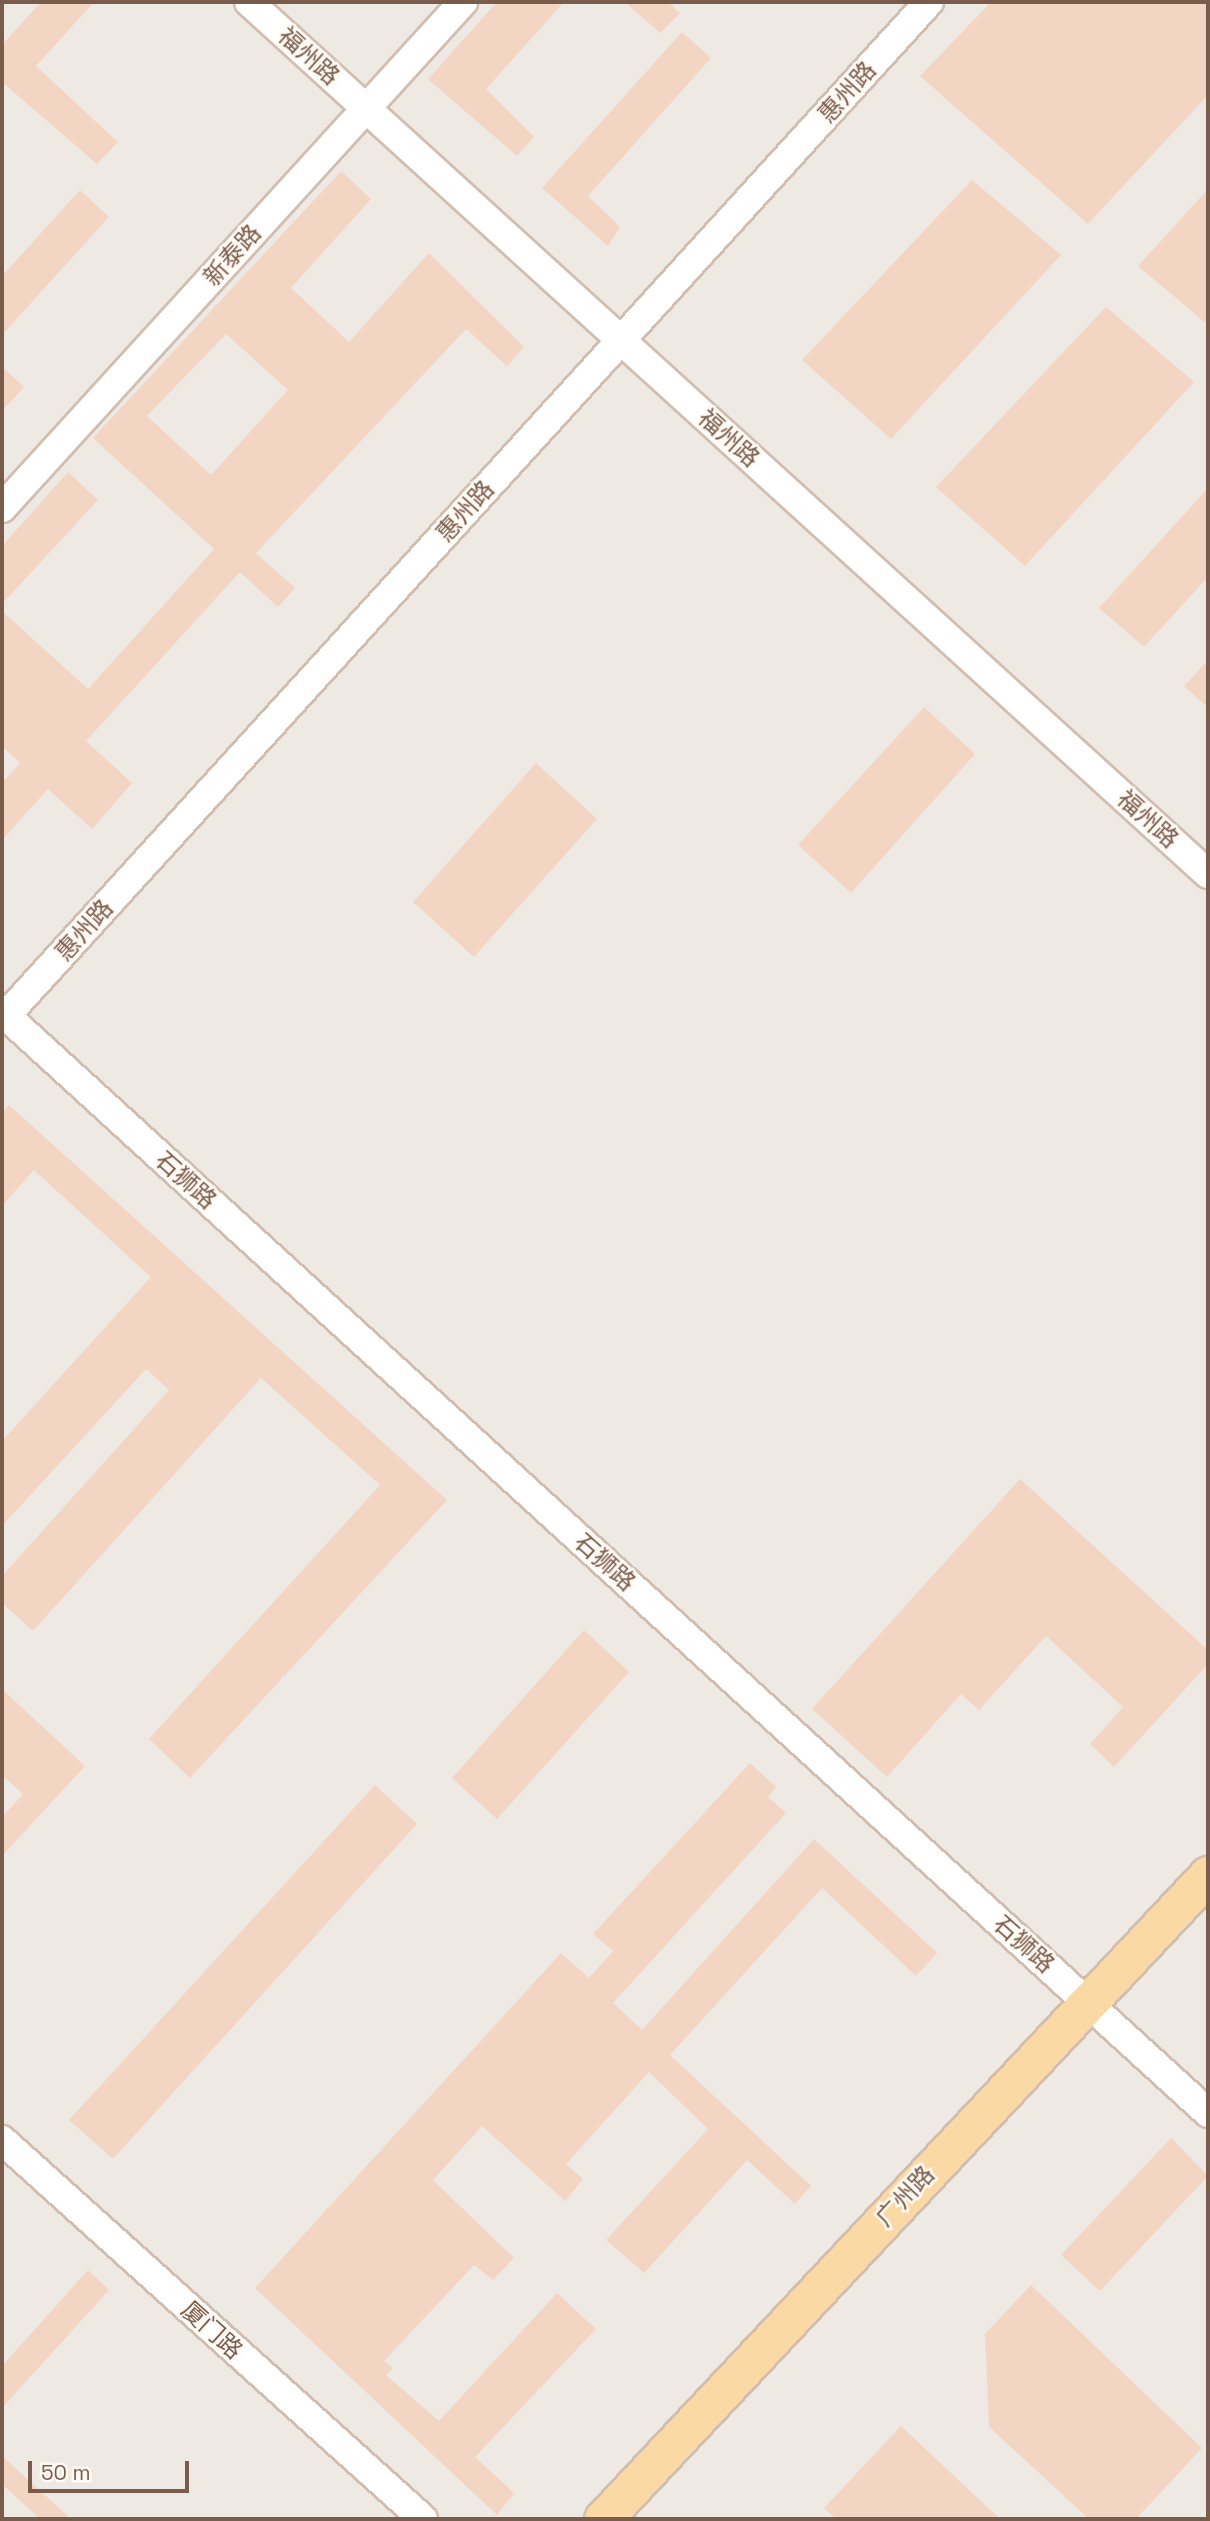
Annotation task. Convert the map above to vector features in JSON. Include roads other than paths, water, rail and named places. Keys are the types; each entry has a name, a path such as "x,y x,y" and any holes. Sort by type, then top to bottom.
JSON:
{"main road":[{"name":"广州路","path":"637,2519 1096,2010 1208,1875"},
{"name":"广州路","path":"603,2519 1096,2010 1208,1911"}],"street":[{"name":"福州路","path":"249,2 1208,874"},
{"name":"新泰路","path":"2,508 463,2"},
{"name":"惠州路","path":"2,1020 929,2"},
{"name":"石狮路","path":"2,1012 1208,2113"},
{"name":"厦门路","path":"2,2140 423,2519"}]}
